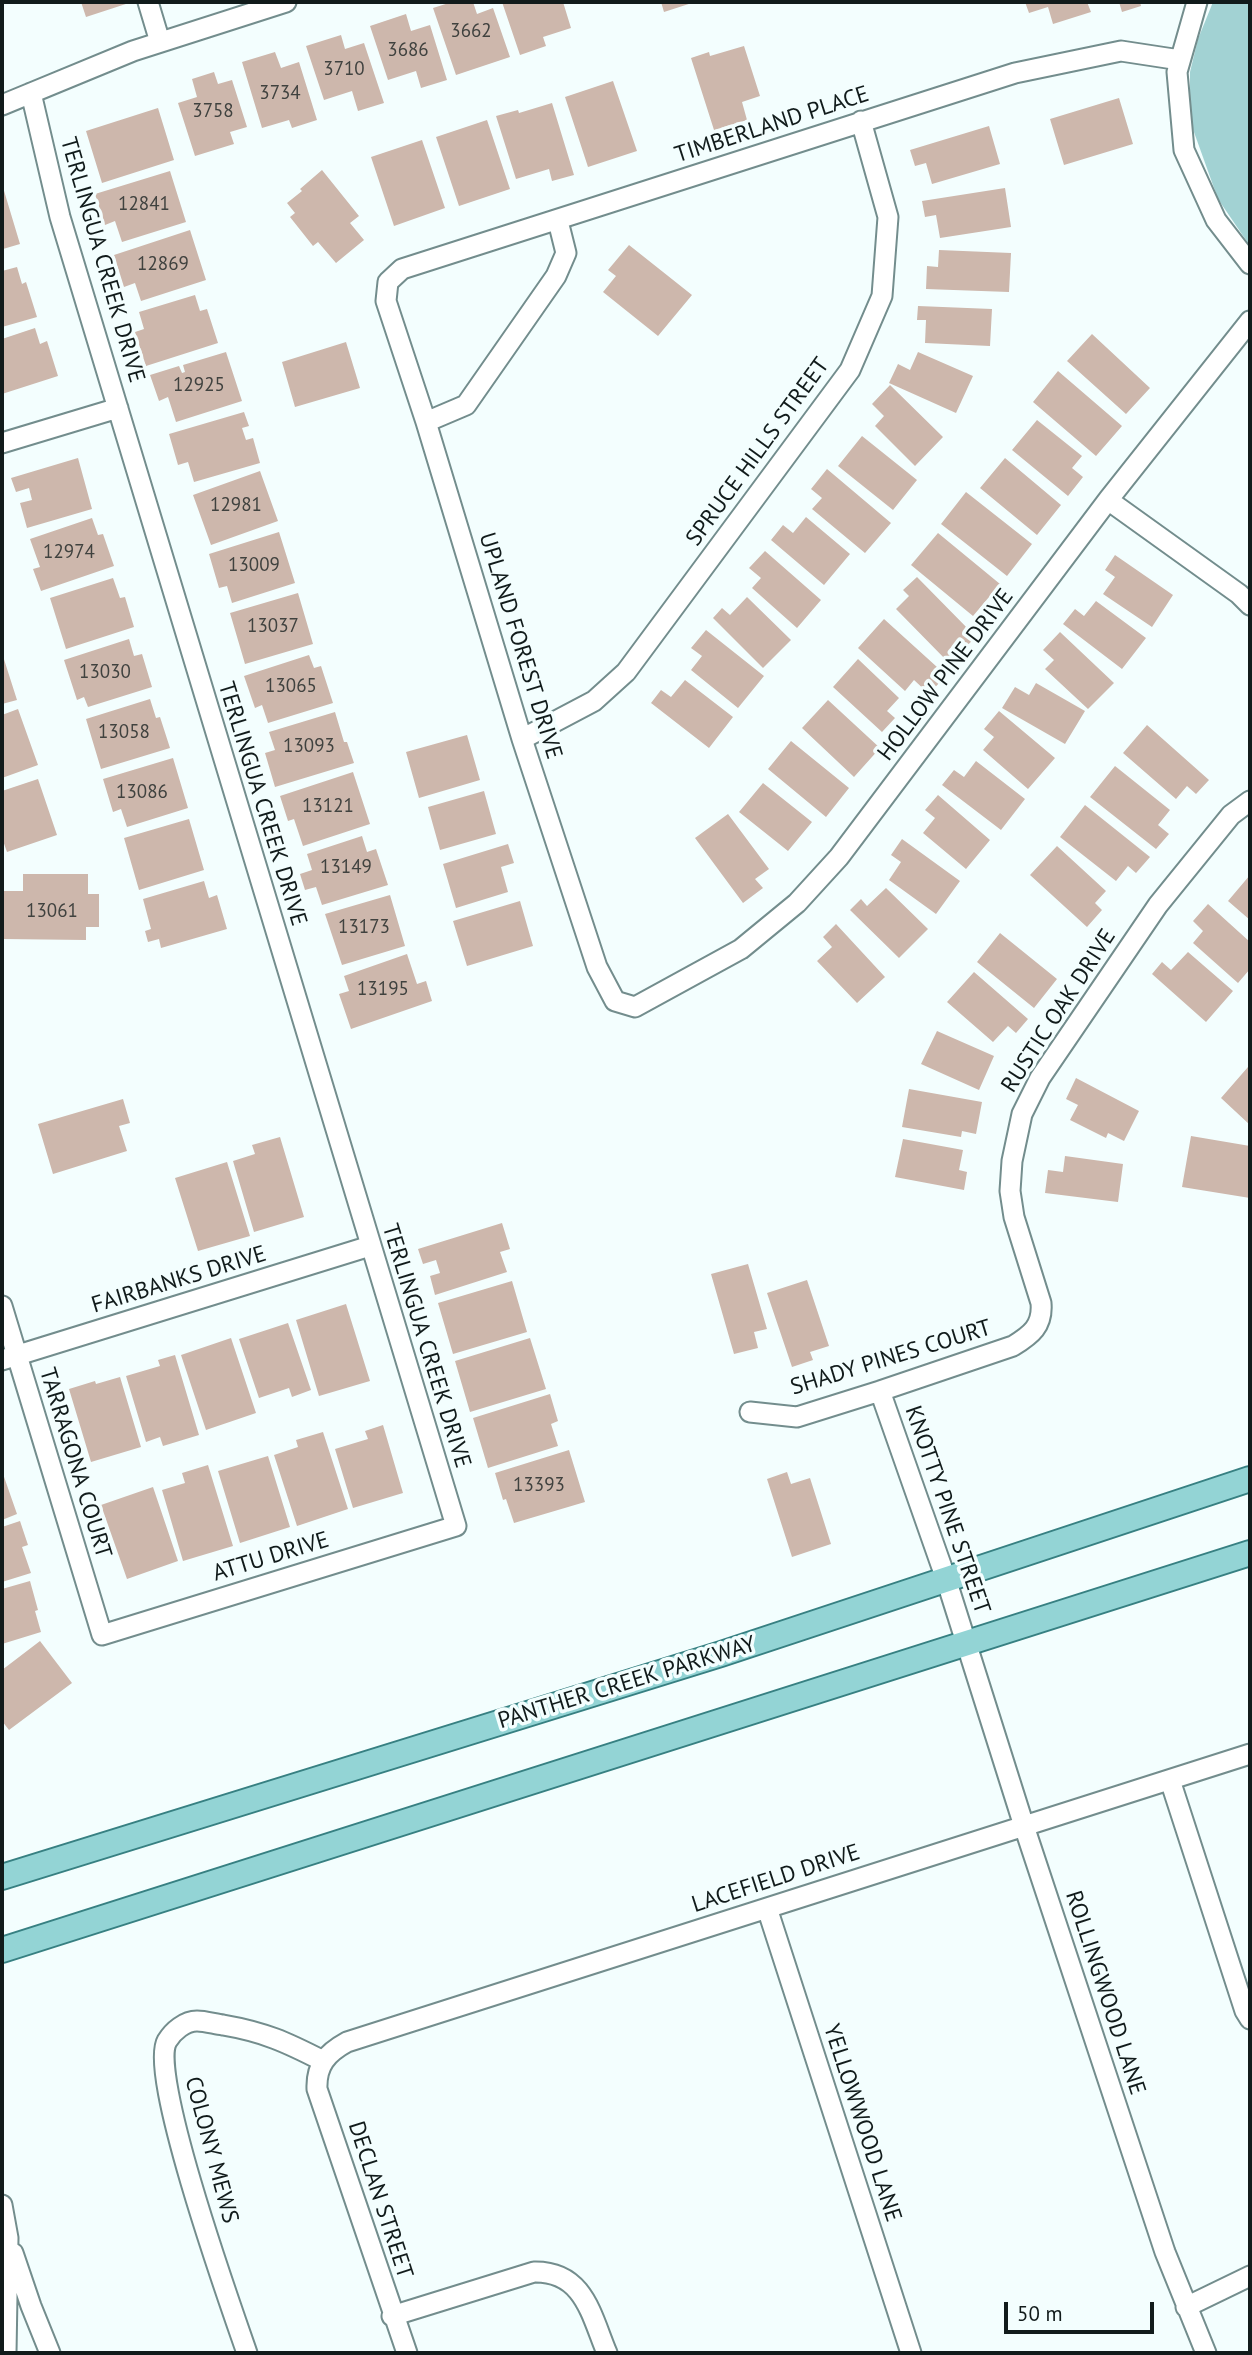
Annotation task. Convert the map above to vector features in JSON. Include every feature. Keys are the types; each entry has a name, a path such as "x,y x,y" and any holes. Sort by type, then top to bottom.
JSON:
{"main road":[{"name":"PANTHER CREEK PARKWAY","path":"2,1877 721,1654 1250,1479"},
{"path":"2,1950 1250,1553"}],"street":[{"path":"148,2 160,42"},
{"path":"2,105 133,51 286,2"},
{"path":"1197,2 1177,72 1184,150 1216,220 1250,264"},
{"name":"TIMBERLAND PLACE","path":"388,282 402,269 1015,73 1121,51 1180,60"},
{"name":"TERLINGUA CREEK DRIVE","path":"31,93 60,217 456,1525"},
{"name":"SPRUCE HILLS STREET","path":"522,739 594,701 626,672 850,370 882,296 888,218 861,121"},
{"path":"426,422 466,405 556,276 566,253 558,221"},
{"name":"UPLAND FOREST DRIVE","path":"388,282 386,301 426,422 522,739 597,967 615,1000 635,1007"},
{"name":"HOLLOW PINE DRIVE","path":"635,1007 741,949 797,903 839,857 1108,500 1250,321"},
{"path":"2,443 118,408"},
{"path":"1108,500 1239,593 1250,605"},
{"name":"RUSTIC OAK DRIVE","path":"1040,1325 1041,1303 1014,1217 1010,1191 1012,1161 1022,1114 1040,1078 1158,905 1231,815 1250,801"},
{"name":"FAIRBANKS DRIVE","path":"9,1358 370,1246"},
{"name":"TARRAGONA COURT","path":"2,1306 9,1358 102,1635"},
{"name":"SHADY PINES COURT","path":"750,1412 797,1417 1013,1346 1027,1338 1040,1325"},
{"name":"KNOTTY PINE STREET","path":"880,1391 967,1644"},
{"name":"ATTU DRIVE","path":"102,1635 456,1525"},
{"name":"ROLLINGWOOD LANE","path":"967,1644 1024,1826 1165,2252 1206,2353"},
{"name":"LACEFIELD DRIVE","path":"323,2061 334,2049 347,2042 1250,1754"},
{"path":"1170,1780 1245,2011 1250,2019"},
{"name":"YELLOWWOOD LANE","path":"766,1908 911,2353"},
{"name":"COLONY MEWS","path":"247,2353 185,2162 169,2100 162,2054 174,2033 183,2025 196,2021 257,2031 282,2040 323,2061"},
{"name":"DECLAN STREET","path":"323,2061 316,2075 317,2089 392,2316 407,2353"},
{"path":"2,2204 8,2238 50,2353"},
{"path":"6,2353 8,2238"},
{"path":"392,2316 534,2272 548,2272 563,2276 576,2287 585,2301 607,2353"},
{"path":"1186,2307 1250,2276"}],"shaded area":[{"path":"1213,2 1250,2 1250,246 1218,199 1190,121 1190,72 1198,39"}],"building":[{"path":"81,2 132,2 86,17"},
{"path":"452,2 473,2 477,14 493,8 510,57 456,75 433,8"},
{"path":"502,2 563,2 571,28 543,37 546,46 520,55"},
{"path":"661,2 695,2 664,12"},
{"path":"1025,2 1087,2 1091,12 1053,24 1048,7 1029,13"},
{"path":"1119,2 1140,2 1141,6 1122,12"},
{"path":"406,14 411,31 430,25 447,80 421,88 416,71 388,80 370,26"},
{"path":"341,35 345,49 364,43 384,103 358,111 352,91 324,100 306,46"},
{"path":"744,46 760,96 742,102 747,120 714,130 691,58 709,52 710,56"},
{"path":"275,52 281,68 299,62 317,120 292,128 289,120 262,128 242,62"},
{"path":"214,72 218,84 232,80 247,127 230,132 234,144 195,156 178,103 197,97 192,79"},
{"path":"613,81 637,151 588,167 565,97"},
{"path":"1119,98 1133,144 1064,165 1050,119"},
{"path":"552,103 574,175 552,181 549,169 516,179 496,116 518,110 519,113"},
{"path":"158,108 174,160 102,183 86,131"},
{"path":"487,120 510,189 459,206 436,137"},
{"path":"989,126 1000,164 932,184 926,163 915,166 910,150"},
{"path":"422,140 445,208 394,226 371,157"},
{"path":"322,170 359,216 350,223 364,240 336,263 318,242 313,246 290,217 295,213 287,203"},
{"path":"170,171 186,222 122,242 115,221 105,225 95,194"},
{"path":"2,184 20,244 3,249 2,243"},
{"path":"1005,188 1011,227 940,238 936,215 925,217 922,201"},
{"path":"190,230 206,280 141,301 135,283 124,287 114,255"},
{"path":"629,245 692,295 658,336 603,292 616,276 608,270"},
{"path":"939,250 1011,253 1009,292 926,289 927,266 938,267"},
{"path":"17,267 22,284 26,282 37,317 2,327 2,271"},
{"path":"195,295 200,311 207,309 218,343 146,366 135,332 144,329 139,312"},
{"path":"918,306 992,309 990,346 925,343 926,320 917,320"},
{"path":"35,328 40,344 47,341 58,376 2,394 2,339"},
{"path":"1092,334 1150,388 1126,414 1067,361"},
{"path":"346,342 360,388 295,407 282,362"},
{"path":"226,352 242,401 176,422 168,397 159,401 150,375 179,366 182,373 185,372 183,365"},
{"path":"918,352 973,376 956,413 889,383 898,364 910,370"},
{"path":"1058,371 1122,426 1096,456 1033,402"},
{"path":"890,385 943,437 915,466 875,426 884,416 872,404"},
{"path":"244,412 249,426 242,428 246,440 253,438 260,463 194,482 188,462 178,465 169,434"},
{"path":"1037,420 1082,456 1072,468 1083,477 1068,496 1012,450"},
{"path":"862,436 917,480 893,510 838,466"},
{"path":"78,458 92,509 27,528 20,503 32,500 29,488 16,492 11,478"},
{"path":"1005,458 1061,505 1037,535 980,488"},
{"path":"827,469 891,523 865,553 812,509 822,498 811,489"},
{"path":"260,471 278,521 211,545 193,495"},
{"path":"966,492 1032,544 1007,576 941,524"},
{"path":"806,517 850,554 824,585 771,540 783,525 793,533"},
{"path":"92,518 98,535 103,534 114,566 41,591 33,569 40,567 30,539"},
{"path":"279,532 295,583 232,603 227,586 219,588 209,554"},
{"path":"938,533 1000,584 973,616 911,565"},
{"path":"765,551 821,600 797,628 752,588 761,578 749,568"},
{"path":"1115,555 1173,595 1152,627 1103,594 1115,577 1105,570"},
{"path":"917,577 976,637 949,663 896,609 909,596 903,590"},
{"path":"113,578 120,598 125,597 134,627 66,649 50,598"},
{"path":"298,593 313,644 245,664 230,613"},
{"path":"747,597 791,640 763,668 713,618 722,608 730,615"},
{"path":"1096,601 1146,638 1122,669 1063,624 1075,609 1084,616"},
{"path":"884,619 937,667 931,673 940,682 929,694 914,680 905,691 858,648"},
{"path":"706,630 764,676 738,708 691,670 702,656 691,648"},
{"path":"1060,632 1114,683 1088,709 1045,669 1054,660 1043,650"},
{"path":"129,639 134,656 142,654 152,687 88,707 84,697 77,700 64,660"},
{"path":"2,653 17,700 2,704"},
{"path":"309,655 314,668 321,666 333,703 268,723 262,705 255,708 244,676"},
{"path":"858,659 899,698 887,711 895,718 882,732 833,687"},
{"path":"685,680 733,717 709,748 651,703 661,690 671,697"},
{"path":"1036,683 1085,711 1065,744 1002,708 1015,687 1029,695"},
{"path":"150,699 156,718 160,717 170,748 101,769 86,719"},
{"path":"828,700 880,748 854,777 802,728"},
{"path":"18,709 38,765 2,778 2,715"},
{"path":"999,711 1055,758 1028,789 983,750 994,737 984,729"},
{"path":"335,712 354,763 275,787 265,753 275,750 269,732"},
{"path":"1147,725 1209,780 1196,794 1187,786 1176,799 1123,753"},
{"path":"467,735 480,780 419,798 406,752"},
{"path":"791,741 849,788 826,817 768,769"},
{"path":"173,758 188,808 127,827 121,809 113,812 103,779"},
{"path":"976,761 1025,799 1001,830 942,785 954,770 964,777"},
{"path":"1115,766 1170,810 1158,825 1169,834 1156,849 1090,797"},
{"path":"353,772 370,824 303,846 294,819 288,821 280,796"},
{"path":"38,779 57,835 7,852 2,838 2,791"},
{"path":"763,783 812,822 788,851 739,812"},
{"path":"484,791 496,834 440,850 428,807"},
{"path":"938,795 990,840 966,869 923,833 935,818 925,810"},
{"path":"1085,805 1150,857 1136,873 1128,866 1116,881 1060,837"},
{"path":"728,814 769,869 755,879 763,888 743,903 695,838"},
{"path":"189,819 204,870 139,890 124,838"},
{"path":"362,836 367,852 376,849 388,885 322,905 316,887 305,890 300,874 312,870 307,854"},
{"path":"902,839 960,881 936,914 889,880 901,862 891,855"},
{"path":"508,844 514,863 501,867 508,892 456,908 443,864"},
{"path":"1057,846 1106,891 1095,903 1102,910 1087,927 1030,875"},
{"path":"23,874 88,874 88,894 99,894 99,927 86,927 86,940 3,939 3,891 23,891"},
{"path":"1250,875 1250,920 1228,901"},
{"path":"204,881 209,898 217,895 227,929 161,948 159,939 148,942 145,931 151,929 143,899"},
{"path":"886,888 928,929 899,958 850,910 861,899 867,906"},
{"path":"390,895 405,946 342,965 325,914"},
{"path":"520,901 533,946 467,966 453,921"},
{"path":"1208,904 1250,942 1250,969 1238,983 1193,943 1203,931 1193,921"},
{"path":"836,924 885,977 857,1003 817,961 832,947 823,937"},
{"path":"1000,933 1057,979 1034,1008 977,962"},
{"path":"1188,952 1233,991 1206,1022 1152,974 1162,962 1171,970"},
{"path":"407,954 417,984 426,981 432,1001 351,1029 339,994 349,991 344,976"},
{"path":"974,972 1028,1019 1016,1033 1008,1026 993,1042 947,1002"},
{"path":"937,1031 994,1056 979,1090 921,1064"},
{"path":"1248,1067 1250,1069 1250,1125 1221,1098"},
{"path":"1076,1078 1139,1111 1124,1141 1108,1133 1106,1138 1070,1120 1078,1105 1066,1099"},
{"path":"909,1089 982,1102 976,1134 962,1131 961,1137 902,1127"},
{"path":"123,1099 130,1123 119,1126 127,1151 53,1174 38,1124"},
{"path":"1191,1136 1250,1146 1250,1198 1182,1187"},
{"path":"280,1137 304,1217 254,1232 233,1161 255,1154 252,1145"},
{"path":"903,1139 963,1150 959,1170 967,1172 964,1190 895,1177"},
{"path":"1065,1156 1123,1164 1118,1202 1045,1193 1048,1170 1063,1172"},
{"path":"227,1162 250,1236 198,1251 175,1178"},
{"path":"502,1223 510,1249 500,1252 507,1272 435,1295 430,1276 440,1273 436,1260 423,1264 418,1249"},
{"path":"748,1264 767,1329 754,1332 758,1348 734,1354 711,1274"},
{"path":"807,1280 829,1346 810,1352 813,1360 792,1367 767,1293"},
{"path":"512,1281 527,1332 453,1354 438,1303"},
{"path":"346,1304 370,1381 319,1396 296,1320"},
{"path":"288,1323 311,1390 292,1397 289,1388 259,1398 239,1339"},
{"path":"231,1338 256,1413 206,1430 181,1355"},
{"path":"530,1338 546,1389 470,1412 455,1361"},
{"path":"175,1355 199,1435 163,1446 160,1437 146,1442 126,1376 160,1366 158,1360"},
{"path":"120,1377 141,1447 91,1462 69,1389"},
{"path":"550,1394 558,1421 551,1424 558,1446 488,1468 473,1418"},
{"path":"383,1425 403,1493 353,1508 335,1449 368,1439 365,1431"},
{"path":"323,1432 348,1509 297,1526 274,1455 298,1447 296,1440"},
{"path":"569,1450 585,1502 514,1523 506,1499 503,1500 495,1473"},
{"path":"268,1456 290,1527 240,1543 218,1471"},
{"path":"208,1465 233,1546 183,1561 162,1490 185,1483 182,1473"},
{"path":"2,1471 17,1514 2,1520"},
{"path":"787,1472 791,1484 810,1478 831,1544 792,1557 767,1479"},
{"path":"153,1487 178,1561 127,1579 101,1505"},
{"path":"20,1521 28,1545 22,1547 31,1573 2,1582 2,1527"},
{"path":"30,1581 41,1632 2,1644 2,1589"},
{"path":"40,1641 72,1683 9,1730 2,1721 2,1670"}]}
